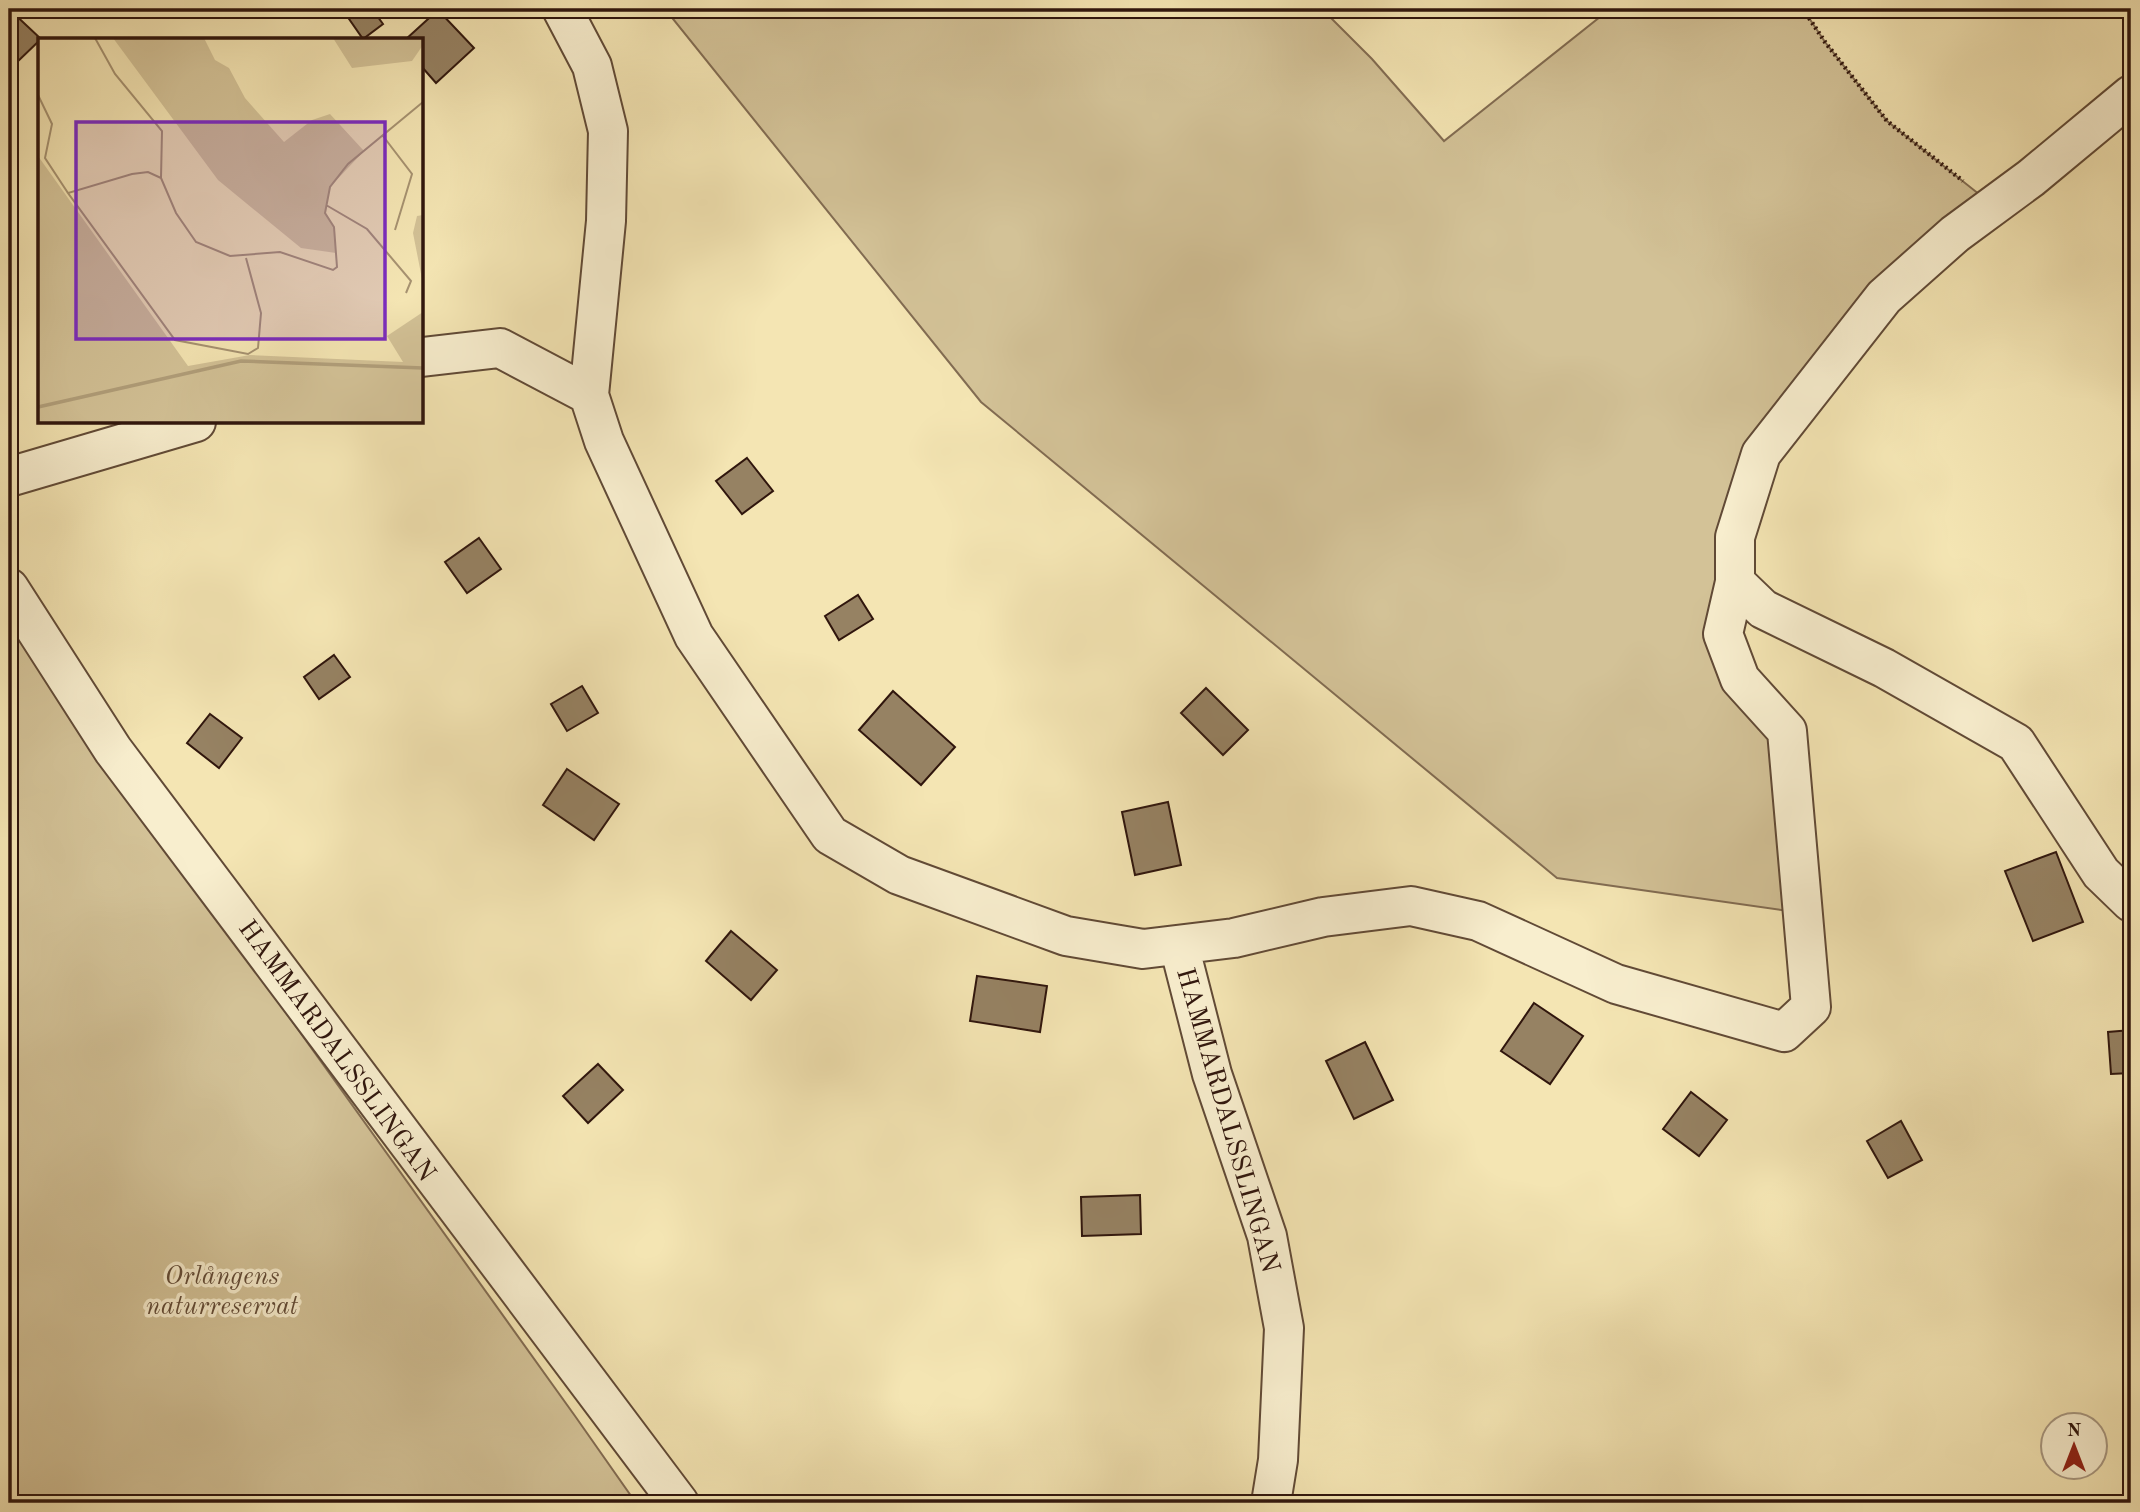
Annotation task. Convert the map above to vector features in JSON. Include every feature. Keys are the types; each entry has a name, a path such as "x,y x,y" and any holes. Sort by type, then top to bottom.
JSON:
{"street":[{"name":"HAMMARDALSSLINGAN","path":"562,9 592,66 608,131 606,221 589,395 604,441 694,636 830,835 899,875 1066,936 1143,949 1234,938 1323,917 1411,906 1478,921 1616,984 1784,1032 1811,1007 1796,810 1787,731 1740,680 1723,634 1735,582 1735,537 1762,454 1884,297 1955,234 1994,206 2131,95"},
{"path":"424,356 500,348 589,395"},
{"path":"9,477 189,424"},
{"path":"1735,582 1763,609 1884,668 2016,743 2101,873 2131,902"},
{"name":"HAMMARDALSSLINGAN","path":"9,588 113,750 678,1503"},
{"name":"HAMMARDALSSLINGAN","path":"1179,945 1212,1074 1267,1236 1284,1328 1279,1460 1271,1503"}],"path":[{"path":"1803,9 1887,121 1994,206"}],"green space":[{"path":"665,9 1322,9 1372,59 1444,141 1610,9 1803,9 1825,42 1887,121 1994,206 1761,454 1723,634 1787,731 1802,913 1557,878 981,402"},
{"name":"Orlångens naturreservat","path":"9,626 575,1416 636,1503 9,1503"}],"building":[{"path":"9,9 40,38 14,65 9,59"},
{"path":"358,9 372,9 383,24 362,38 347,16"},
{"path":"438,10 474,48 436,83 424,69 424,38 407,38"},
{"path":"747,458 773,491 742,514 716,481"},
{"path":"479,538 501,569 467,593 445,562"},
{"path":"858,595 873,619 839,640 825,616"},
{"path":"334,655 350,677 319,699 304,677"},
{"path":"582,686 598,713 567,731 551,704"},
{"path":"1206,688 1248,730 1223,755 1181,713"},
{"path":"893,691 955,747 921,785 859,730"},
{"path":"210,714 242,738 219,768 187,743"},
{"path":"567,769 619,804 594,840 543,805"},
{"path":"1168,802 1181,865 1135,875 1122,812"},
{"path":"2056,852 2083,922 2033,941 2005,871"},
{"path":"731,931 777,970 751,1000 706,961"},
{"path":"977,976 1047,986 1040,1032 970,1021"},
{"path":"1534,1003 1583,1036 1550,1084 1501,1051"},
{"path":"2131,1030 2131,1073 2111,1074 2108,1032"},
{"path":"1365,1042 1393,1100 1354,1119 1326,1061"},
{"path":"598,1064 623,1090 588,1123 563,1096"},
{"path":"1691,1092 1727,1120 1699,1156 1663,1129"},
{"path":"1901,1121 1922,1160 1888,1178 1867,1141"},
{"path":"1140,1195 1141,1234 1082,1236 1081,1197"}]}
